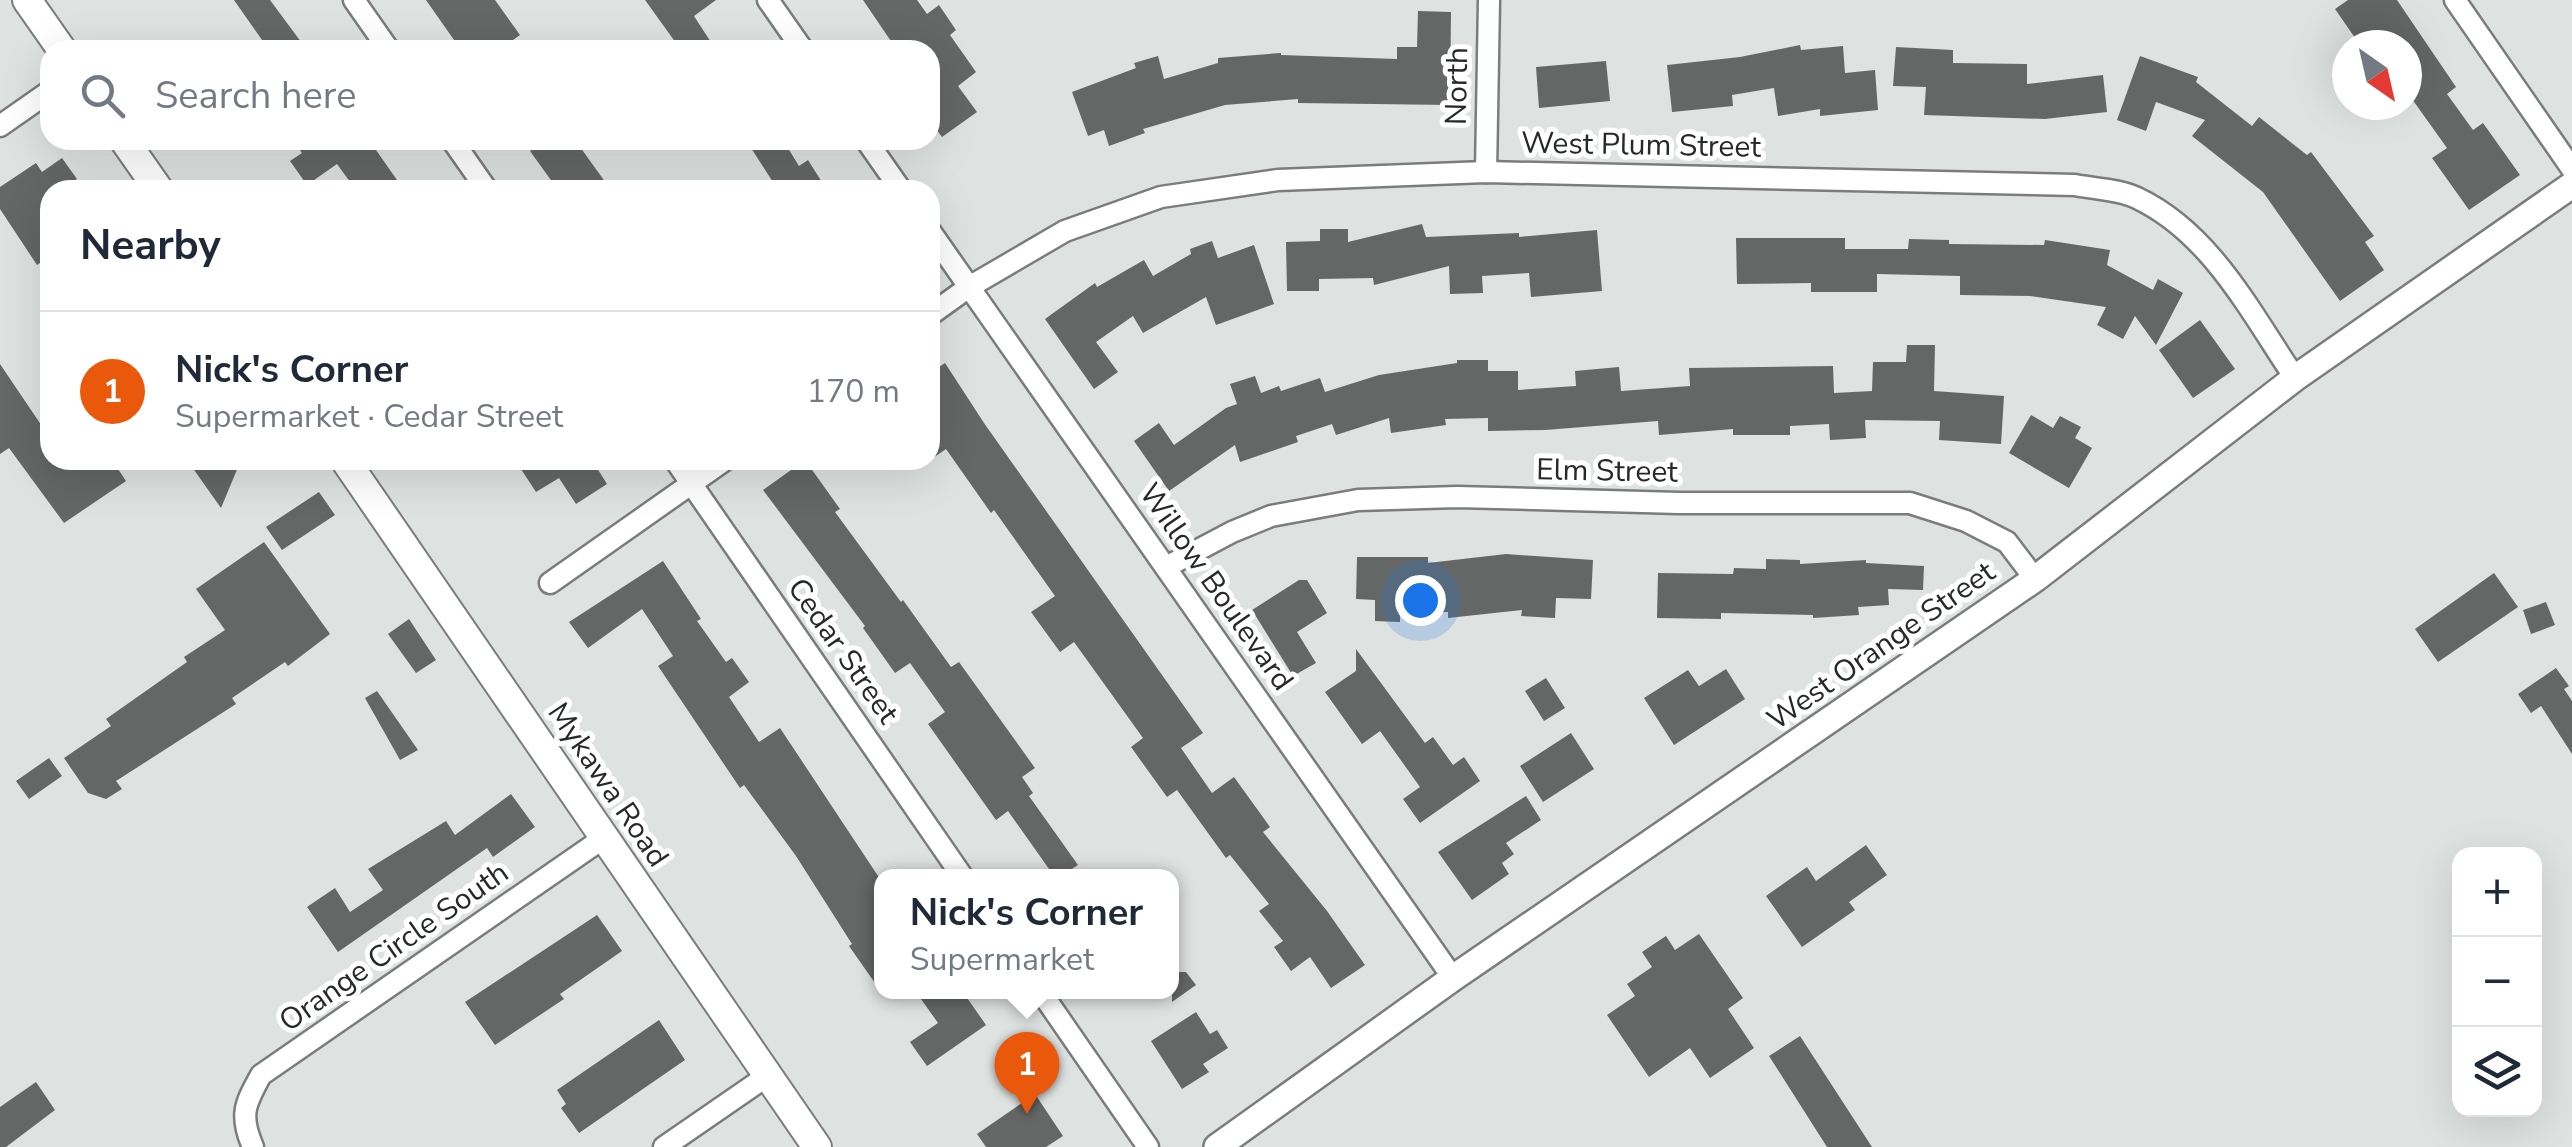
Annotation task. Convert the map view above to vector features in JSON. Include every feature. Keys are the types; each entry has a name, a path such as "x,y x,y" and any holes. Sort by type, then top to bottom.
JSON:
{"main road":[{"path":"27,0 55,40"},
{"path":"131,150 151,180"},
{"name":"Mykawa Road","path":"352,470 817,1147"}],"street":[{"path":"354,0 382,40"},
{"path":"768,0 796,40"},
{"name":"North","path":"1486,172 1488,0"},
{"path":"2456,0 2572,168"},
{"path":"0,126 40,98"},
{"path":"459,150 480,180"},
{"path":"873,150 895,180"},
{"name":"West Plum Street","path":"940,308 1065,231 1161,197 1278,180 1486,172 2075,185 2133,196 2174,219 2206,247 2295,378"},
{"name":"West Orange Street","path":"1216,1147 2035,578 2295,378 2572,185"},
{"name":"Willow Boulevard","path":"940,245 1454,978"},
{"name":"Cedar Street","path":"682,470 957,869"},
{"path":"550,583 711,470"},
{"name":"Elm Street","path":"1166,567 1271,516 1358,500 1910,503 1966,521 2007,542 2035,578"},
{"name":"Orange Circle South","path":"253,1147 245,1124 244,1104 262,1075 605,837"},
{"path":"1046,999 1148,1147"},
{"path":"664,1147 767,1076"}],"building":[{"path":"234,0 270,0 300,40 262,40"},
{"path":"426,0 495,0 520,35 513,40 454,40"},
{"path":"645,0 716,0 694,16 710,40 674,40"},
{"path":"863,0 917,0 927,14 939,5 956,30 950,35 976,72 958,86 977,112 942,137 940,40 890,40"},
{"path":"2348,0 2397,0 2417,30 2350,30 2335,9"},
{"path":"1418,11 1451,12 1450,105 1298,103 1298,99 1225,105 1143,129 1145,133 1109,146 1104,130 1088,136 1072,92 1158,56 1164,79 1218,63 1218,58 1281,53 1397,59 1397,47 1417,47"},
{"path":"2422,37 2456,87 2447,94 2473,130 2483,123 2520,175 2469,210 2432,158 2447,148 2422,113"},
{"path":"1800,45 1801,50 1843,46 1845,73 1875,70 1878,110 1820,116 1820,109 1778,116 1774,88 1732,95 1733,106 1672,112 1667,65"},
{"path":"1896,47 1953,50 1953,63 2027,64 2027,84 2103,75 2107,112 2045,119 1924,115 1926,87 1893,86"},
{"path":"2140,56 2198,77 2196,82 2252,126 2259,117 2307,155 2311,152 2374,236 2365,242 2384,270 2340,301 2263,192 2192,136 2205,120 2156,102 2146,131 2117,120"},
{"path":"1606,61 1610,101 1539,108 1536,67"},
{"path":"300,150 376,150 397,180 349,180 337,164 314,180 303,180 290,161 302,153"},
{"path":"582,150 604,180 551,180 530,151"},
{"path":"752,150 789,150 799,166 808,160 821,180 772,180"},
{"path":"62,158 77,179 40,180 37,265 0,209 0,187 36,163 42,172"},
{"path":"1422,224 1426,237 1519,233 1519,237 1597,230 1602,291 1531,297 1529,273 1482,276 1483,293 1450,294 1449,266 1374,285 1373,278 1319,279 1319,291 1287,291 1286,242 1320,241 1320,229 1348,229 1348,242"},
{"path":"1736,238 1845,238 1845,249 1908,249 1909,239 1949,240 1949,244 2044,245 2045,240 2110,250 2107,265 2153,290 2158,279 2183,293 2156,345 2135,316 2123,339 2097,325 2106,307 2030,296 1960,295 1960,276 1877,274 1877,292 1811,292 1811,283 1737,284"},
{"path":"1212,241 1218,258 1254,245 1274,304 1216,325 1206,297 1143,333 1133,316 1096,342 1118,372 1094,389 1045,319 1095,283 1097,287 1144,260 1153,276 1191,254 1190,249"},
{"path":"2200,320 2235,369 2193,398 2159,350"},
{"path":"1907,345 1935,345 1934,391 2004,396 2001,444 1939,440 1940,421 1865,420 1866,438 1830,440 1829,424 1790,426 1790,435 1733,435 1733,429 1659,435 1658,421 1488,431 1488,418 1445,419 1446,425 1391,433 1389,418 1336,435 1332,424 1296,436 1298,442 1240,462 1235,445 1169,491 1134,441 1159,423 1174,445 1237,404 1230,384 1255,376 1261,393 1320,378 1325,392 1379,375 1457,360 1488,360 1488,371 1518,371 1518,390 1576,386 1575,371 1619,367 1621,391 1690,386 1689,368 1833,366 1834,393 1872,391 1873,362 1906,362"},
{"path":"945,363 1203,733 1181,748 1212,793 1234,777 1270,827 1263,832 1365,965 1331,988 1310,957 1291,971 1274,947 1283,941 1259,911 1269,904 1230,855 1226,858 1177,790 1167,797 1131,747 1143,738 1074,642 1060,652 1031,612 1055,596 946,449 940,453 940,366"},
{"path":"0,364 40,423 40,470 119,470 126,481 64,523 9,448 0,454"},
{"path":"2031,415 2053,428 2060,416 2081,427 2075,438 2092,448 2069,488 2009,453"},
{"path":"194,470 237,470 221,508"},
{"path":"522,470 598,470 607,484 576,504 559,478 536,492"},
{"path":"791,470 812,470 840,509 835,512 901,602 951,667 959,662 1035,768 1022,777 1033,793 1029,796 1078,865 1072,869 1049,869 1008,811 996,820 928,724 945,712 910,663 895,673 865,626 763,490"},
{"path":"319,492 335,515 282,550 266,527"},
{"path":"264,542 330,634 288,666 285,662 232,698 236,704 116,781 122,789 106,799 88,793 64,758 111,726 106,719 225,630 196,589"},
{"path":"1506,554 1593,560 1591,599 1556,598 1555,618 1521,616 1522,610 1448,618 1448,612 1400,612 1400,622 1375,621 1375,600 1356,599 1357,557 1428,557 1428,563"},
{"path":"1766,559 1800,560 1800,564 1866,560 1924,566 1923,590 1888,589 1889,605 1858,607 1859,615 1813,618 1721,613 1721,619 1657,618 1658,573 1733,574 1734,568 1766,569"},
{"path":"663,561 726,662 732,658 749,682 729,697 759,742 780,728 874,870 874,982 796,856 744,785 740,788 658,666 673,656 642,609 588,648 569,622"},
{"path":"2494,573 2518,607 2438,662 2415,629"},
{"path":"1299,580 1307,580 1327,613 1297,632 1316,663 1293,676 1252,610"},
{"path":"2546,602 2555,625 2531,634 2523,610"},
{"path":"409,619 436,660 416,673 388,634"},
{"path":"1356,649 1425,743 1433,737 1453,765 1464,757 1480,781 1420,823 1403,799 1420,787 1380,731 1362,744 1325,692 1356,671"},
{"path":"2556,668 2569,686 2564,689 2572,701 2572,754 2541,706 2531,713 2518,694"},
{"path":"1726,669 1745,699 1674,745 1644,698 1688,670 1699,686"},
{"path":"1546,678 1565,708 1544,721 1525,691"},
{"path":"377,691 418,750 400,760 365,698"},
{"path":"1571,733 1594,769 1543,802 1520,766"},
{"path":"49,758 62,776 29,799 16,781"},
{"path":"511,794 535,827 493,857 487,848 338,952 307,907 335,888 350,912 383,890 368,869 446,821 455,835"},
{"path":"1526,796 1541,820 1506,843 1514,854 1502,863 1509,874 1472,900 1438,852"},
{"path":"1866,845 1887,875 1849,902 1855,910 1802,947 1766,896 1807,867 1816,881"},
{"path":"597,915 622,951 560,994 564,999 495,1045 465,1002"},
{"path":"1699,934 1743,998 1728,1009 1754,1048 1710,1078 1690,1048 1649,1077 1607,1015 1635,996 1627,984 1652,967 1642,952 1666,936 1675,950"},
{"path":"1179,972 1186,972 1196,985 1179,997"},
{"path":"921,999 968,999 986,1025 927,1066 910,1042 938,1023"},
{"path":"1196,1012 1210,1034 1217,1030 1228,1048 1203,1064 1209,1072 1182,1089 1151,1041"},
{"path":"659,1020 685,1060 579,1133 561,1108 566,1104 557,1090"},
{"path":"1800,1036 1872,1147 1827,1147 1769,1056"},
{"path":"36,1082 55,1110 6,1147 0,1147 0,1107"},
{"path":"1035,1094 1063,1136 1046,1147 986,1147 977,1134"}],"place":[{"name":"Nick's Corner","path":"1027,1114"}]}
